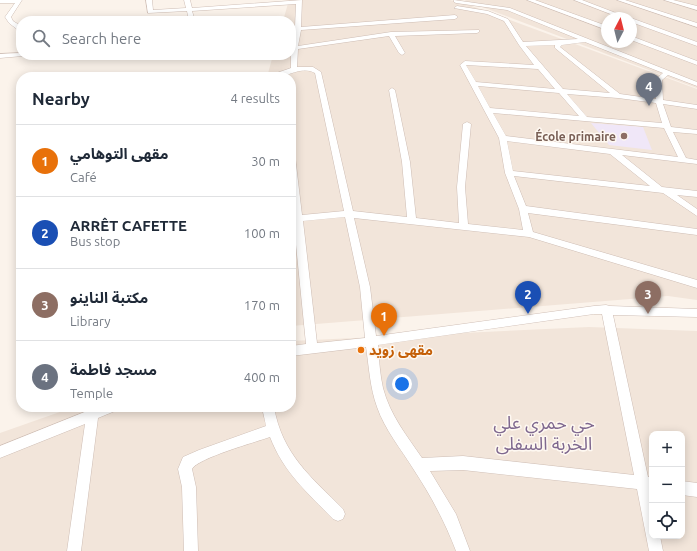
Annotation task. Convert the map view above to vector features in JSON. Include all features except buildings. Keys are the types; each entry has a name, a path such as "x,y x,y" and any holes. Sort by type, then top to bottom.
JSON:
{"street":[{"path":"0,1 19,0"},
{"path":"8,17 19,0"},
{"path":"149,0 150,16"},
{"path":"187,0 190,16"},
{"path":"458,32 454,0 508,9 697,84"},
{"path":"530,0 601,26"},
{"path":"577,0 610,12"},
{"path":"620,0 697,25"},
{"path":"667,0 697,8"},
{"path":"204,1 206,7"},
{"path":"150,12 188,10 260,2 299,1 296,17"},
{"path":"456,8 502,17 506,20 521,44 585,119"},
{"path":"0,17 8,17"},
{"path":"8,17 16,26"},
{"path":"296,28 455,17"},
{"path":"637,22 697,44"},
{"path":"296,48 391,34 477,31"},
{"path":"391,34 402,53"},
{"path":"521,44 560,43 586,40"},
{"path":"637,40 697,63"},
{"path":"560,43 557,47 618,96"},
{"path":"0,56 16,55"},
{"path":"294,60 294,69"},
{"path":"529,234 509,173 502,138 463,64 542,67"},
{"path":"290,72 294,69 313,69 318,72 365,287 370,342 377,388 383,407 395,431 419,464 451,520 463,551"},
{"path":"667,73 659,80 660,106 668,128 683,160"},
{"path":"474,84 618,96 697,107"},
{"path":"392,90 406,162 412,221"},
{"path":"488,110 585,119 697,132"},
{"path":"464,226 461,188 467,124"},
{"path":"502,138 697,162"},
{"path":"612,151 662,190 697,213"},
{"path":"509,173 697,194"},
{"path":"296,200 312,348"},
{"path":"522,209 697,232"},
{"path":"298,218 349,214 529,234 697,284"},
{"path":"606,309 647,484 649,503"},
{"path":"296,350 370,342 559,314 606,309 697,313"},
{"path":"0,452 99,412"},
{"path":"269,412 280,445 294,470 338,514"},
{"path":"74,551 92,415"},
{"path":"191,551 188,487 185,469 188,462 198,456 274,430"},
{"path":"419,464 463,464 647,484"},
{"path":"685,488 697,490"},
{"path":"654,539 656,551"}],"shaded area":[{"path":"289,0 450,0 469,5 697,89 697,300 668,296 296,326 296,72 268,72 272,60 296,60 296,16 284,16"},
{"path":"464,0 697,0 697,88"},
{"name":"École primaire","path":"591,123 643,127 652,150 609,145"},
{"path":"589,327 697,331 697,551 0,551 0,433 60,412 296,412 296,341"}],"place":[{"name":"مسجد فاطمة","path":"649,106"},
{"name":"École primaire","path":"624,136"},
{"name":"ARRÊT CAFETTE","path":"528,314"},
{"name":"مكتبة الناينو","path":"648,314"},
{"name":"مقهى التوهامي","path":"384,336"},
{"name":"مقهى زويد","path":"361,350"}],"district":[{"name":"حي حمري علي الخربة السفلى","path":"544,432"}]}
